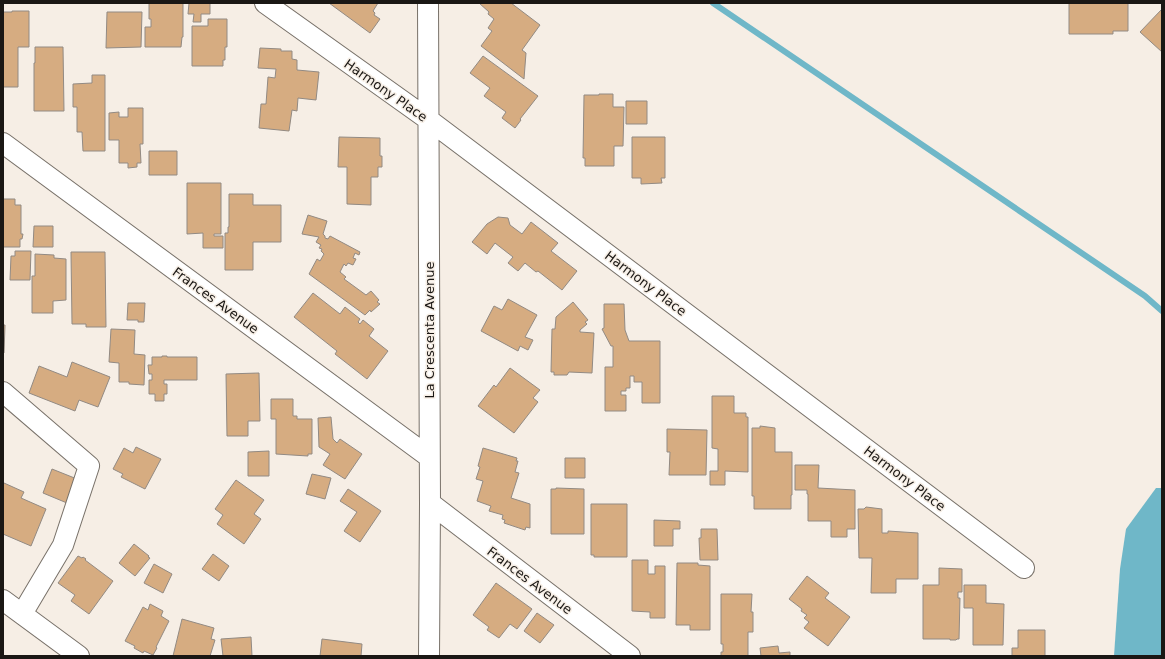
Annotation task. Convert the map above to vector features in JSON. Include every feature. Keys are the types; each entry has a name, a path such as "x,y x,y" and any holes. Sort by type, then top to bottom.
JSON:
{"street":[{"name":"Harmony Place","path":"265,3 429,120 1024,568"},
{"name":"La Crescenta Avenue","path":"428,3 430,503 429,656"},
{"name":"Frances Avenue","path":"3,143 429,457"},
{"path":"3,392 89,466 63,545 22,614"},
{"name":"Frances Avenue","path":"430,503 630,656"},
{"path":"3,600 79,656"}],"water":[{"path":"1156,488 1162,488 1162,656 1114,656 1120,569 1126,529"}],"building":[{"path":"149,3 183,3 183,37 181,47 145,47 145,27 151,27 151,19 149,19"},
{"path":"189,3 210,3 210,14 201,14 201,22 193,22 194,14 188,14"},
{"path":"329,3 378,3 373,11 375,13 374,15 380,19 370,33"},
{"path":"479,3 511,3 540,25 522,50 526,53 524,79 481,46 492,31 488,28 494,19"},
{"path":"1069,3 1128,3 1128,31 1113,31 1113,34 1069,34"},
{"path":"1162,9 1162,52 1140,32"},
{"path":"29,11 29,47 18,47 18,87 3,87 3,12"},
{"path":"107,12 142,12 141,47 106,48"},
{"path":"208,19 227,19 227,47 225,47 225,60 223,60 223,66 192,66 192,26 208,26"},
{"path":"35,47 63,47 64,111 34,111"},
{"path":"260,48 292,51 292,59 297,60 297,70 319,72 316,100 298,98 297,111 292,110 289,131 259,128 261,104 266,104 268,77 275,78 276,69 258,68"},
{"path":"483,56 538,96 515,128 502,118 506,112 484,96 490,88 470,73"},
{"path":"92,75 105,75 105,151 83,151 82,132 77,132 77,107 73,107 73,84 92,83"},
{"path":"613,94 613,107 624,107 623,146 614,146 614,166 585,166 585,158 583,158 584,95"},
{"path":"626,101 647,101 647,124 626,124"},
{"path":"128,108 143,108 143,144 140,144 141,163 137,163 137,167 128,168 128,163 119,163 119,140 109,140 109,113 119,112 119,117 128,117"},
{"path":"339,137 380,138 380,156 382,156 382,167 378,167 378,177 371,177 371,205 347,204 347,167 338,167"},
{"path":"632,137 665,137 665,178 661,178 662,183 641,184 641,178 632,178"},
{"path":"149,151 177,151 177,175 149,175"},
{"path":"187,183 221,183 221,234 214,234 214,236 223,236 223,248 203,248 203,233 187,234"},
{"path":"229,194 253,194 253,205 281,205 281,242 253,242 253,270 225,270 225,233 228,233 229,227"},
{"path":"3,199 15,199 15,205 21,205 21,234 23,234 22,239 20,239 20,247 3,247"},
{"path":"308,215 327,221 323,234 325,238 328,239 330,236 360,252 359,255 355,253 353,258 356,259 353,265 348,263 346,266 344,264 340,272 346,277 344,279 366,295 371,291 379,300 377,302 380,304 371,312 370,310 365,315 309,274 317,259 320,261 324,254 321,251 322,249 319,248 321,245 316,242 319,237 302,234"},
{"path":"498,217 508,218 510,225 522,234 531,222 558,243 551,251 577,271 562,290 538,271 536,272 525,263 518,271 508,263 513,257 495,243 487,254 472,242 487,224"},
{"path":"34,226 53,226 53,247 33,247"},
{"path":"15,251 31,251 30,280 10,280 11,256 15,256"},
{"path":"71,252 105,252 106,327 86,327 86,324 72,324"},
{"path":"35,254 54,255 54,258 66,259 66,300 53,301 53,313 32,313 32,276 35,276"},
{"path":"313,293 340,314 345,307 360,319 358,322 360,324 363,320 374,329 369,336 388,351 367,379 335,354 337,351 294,317"},
{"path":"508,299 537,315 525,337 533,340 528,350 520,346 518,351 481,331 494,306 502,310"},
{"path":"573,302 588,320 585,322 587,324 580,330 580,332 594,333 592,373 569,372 567,375 554,375 554,372 551,372 552,329 555,329 556,317"},
{"path":"128,303 145,303 144,322 138,322 138,320 127,320"},
{"path":"604,304 624,304 625,330 629,341 660,341 660,403 642,403 642,382 634,382 634,376 630,376 630,388 626,388 626,391 621,391 621,395 626,395 626,411 605,411 605,367 613,367 613,346 611,346 602,329 604,328"},
{"path":"3,325 5,325 4,353 3,353"},
{"path":"111,329 135,330 134,354 145,355 144,385 119,382 119,363 109,362"},
{"path":"152,357 197,357 197,380 164,380 164,384 167,384 167,394 164,394 164,401 155,401 155,394 149,394 149,380 152,380 152,374 149,374 148,365 152,365"},
{"path":"72,362 110,377 98,407 79,400 75,411 29,393 39,366 67,377"},
{"path":"510,368 540,390 533,398 538,402 514,433 478,406 494,385 496,387"},
{"path":"259,373 260,421 248,421 248,436 227,436 226,374"},
{"path":"712,396 734,396 734,413 746,413 746,417 748,417 748,472 725,471 725,485 710,485 710,471 718,471 718,449 712,448"},
{"path":"271,399 293,399 293,416 297,416 297,419 312,419 312,454 308,454 308,456 276,454 276,419 271,419"},
{"path":"331,417 333,439 337,443 340,439 362,454 345,479 323,465 330,454 319,447 318,418"},
{"path":"760,426 775,428 775,452 792,452 791,509 754,509 754,496 752,496 752,428 760,428"},
{"path":"667,429 707,430 706,475 669,475 670,452 667,452"},
{"path":"136,447 161,459 145,489 121,477 123,474 113,469 124,448 133,453"},
{"path":"483,448 517,458 516,461 518,461 515,472 519,473 511,498 530,504 530,528 526,527 525,530 504,523 505,520 502,519 503,515 489,511 491,506 477,501 483,481 476,479 480,467 478,466"},
{"path":"269,451 269,476 248,476 248,452"},
{"path":"565,458 585,458 585,478 565,478"},
{"path":"795,465 819,465 818,488 855,490 855,529 847,529 847,537 831,537 831,521 808,521 808,494 807,490 795,490"},
{"path":"52,469 77,479 67,503 43,493"},
{"path":"312,474 331,478 325,499 306,494"},
{"path":"236,480 264,500 254,514 261,519 244,544 217,524 223,515 215,509"},
{"path":"4,483 24,492 21,498 46,509 31,546 3,534"},
{"path":"348,489 381,511 360,542 344,531 357,512 340,501"},
{"path":"551,489 584,489 584,534 551,534"},
{"path":"591,504 627,504 627,557 594,557 594,555 591,555"},
{"path":"866,507 882,509 882,533 888,533 888,531 918,533 918,579 896,579 896,593 871,593 872,558 859,558 858,509 864,509"},
{"path":"654,520 680,521 680,529 673,529 673,546 654,546"},
{"path":"701,529 717,529 718,560 700,560 699,538 701,538"},
{"path":"134,544 150,558 135,576 119,563"},
{"path":"213,554 229,566 219,581 202,569"},
{"path":"78,556 86,559 85,560 113,581 89,614 71,601 75,595 58,583"},
{"path":"632,560 648,560 648,574 655,574 655,566 665,566 665,618 650,618 650,612 632,611"},
{"path":"677,563 698,563 698,565 710,566 710,630 690,630 690,625 676,625"},
{"path":"154,564 172,574 163,593 144,583"},
{"path":"939,568 962,569 962,592 958,592 958,598 960,598 959,639 956,640 923,639 923,585 939,585"},
{"path":"807,576 829,593 825,598 850,617 828,646 804,628 809,622 804,618 807,615 789,599"},
{"path":"496,583 532,609 517,629 510,624 499,638 487,630 489,627 473,615"},
{"path":"964,585 986,585 986,603 1004,604 1003,645 973,645 973,608 964,608"},
{"path":"721,594 752,594 751,612 753,612 753,632 748,632 748,656 721,656 721,652 723,652 723,644 721,644"},
{"path":"150,604 163,611 161,616 169,621 153,655 144,651 143,653 134,648 135,646 125,641 143,607 148,610"},
{"path":"537,613 554,625 540,643 524,631"},
{"path":"182,619 214,628 211,639 215,640 210,656 173,656"},
{"path":"1018,630 1045,630 1045,656 1012,656 1012,648 1018,648"},
{"path":"251,637 252,656 223,656 221,639"},
{"path":"322,639 362,644 361,656 320,656"},
{"path":"778,646 779,653 790,652 790,656 761,656 760,648"}],"waterway":[{"path":"713,3 1145,296 1162,311"}]}
